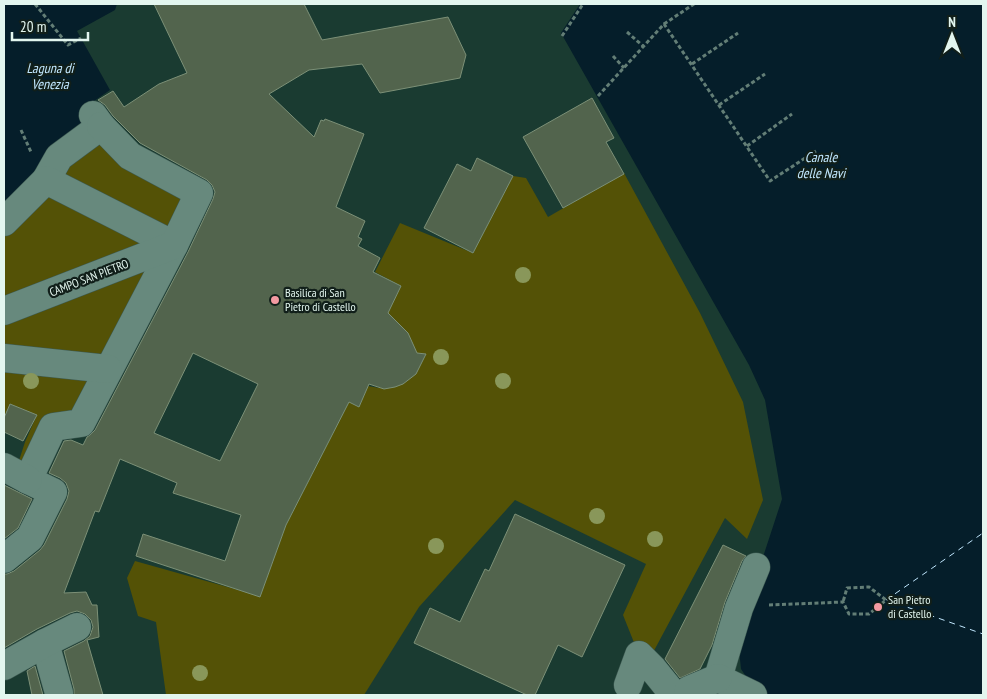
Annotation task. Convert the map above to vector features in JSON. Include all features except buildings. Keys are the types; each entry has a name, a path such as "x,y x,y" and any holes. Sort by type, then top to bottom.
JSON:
{"street":[{"path":"4,222 46,180 59,157 97,120 130,156 199,193 81,423 53,427 28,480"},
{"path":"46,180 174,245"},
{"name":"CAMPO SAN PIETRO","path":"4,311 174,245"},
{"path":"4,358 108,369"},
{"path":"4,467 53,492 30,538 4,559"},
{"path":"718,678 741,604 756,567"},
{"path":"4,666 78,627"},
{"path":"45,643 59,693"},
{"path":"619,690 654,669 674,695"},
{"path":"688,695 689,690 718,678 752,695"}],"path":[{"path":"35,4 68,45 81,38"},
{"path":"562,36 583,4"},
{"path":"598,96 664,24 694,4"},
{"path":"664,24 770,181 816,151"},
{"path":"627,32 643,46"},
{"path":"692,64 738,33"},
{"path":"613,56 624,68"},
{"path":"719,104 765,74"},
{"path":"747,146 792,114"},
{"path":"870,587 886,600 869,614 849,614 843,602 847,588 870,587"},
{"path":"741,604 747,606 843,602"}],"shaded area":[{"path":"101,126 199,193 81,423 15,473 25,442 36,417 10,404 4,418 4,222"},
{"path":"624,173 700,313 743,402 763,500 747,539 725,518 649,660 637,650 623,615 646,564 515,500 419,607 364,695 166,695 156,622 138,616 127,578 135,561 260,596 286,525 349,402 359,407 368,386 391,388 407,381 419,368 424,355 413,353 411,339 406,330 386,316 401,286 375,272 400,223 473,253 513,176 526,178 548,217"}],"water":[{"name":"Laguna di Venezia","path":"4,4 117,4 115,10 77,31 110,90 84,108 87,138 4,213"},
{"name":"Canale delle Navi","path":"580,4 983,4 983,695 764,695 751,684 741,669 739,649 762,560 782,499 765,400 749,365 561,33"}],"ferry route":[{"path":"886,600 983,533"},
{"path":"887,600 983,634"}],"place":[{"name":"Basilica di San Pietro di Castello","path":"275,300"},
{"name":"San Pietro di Castello","path":"878,607"}]}
